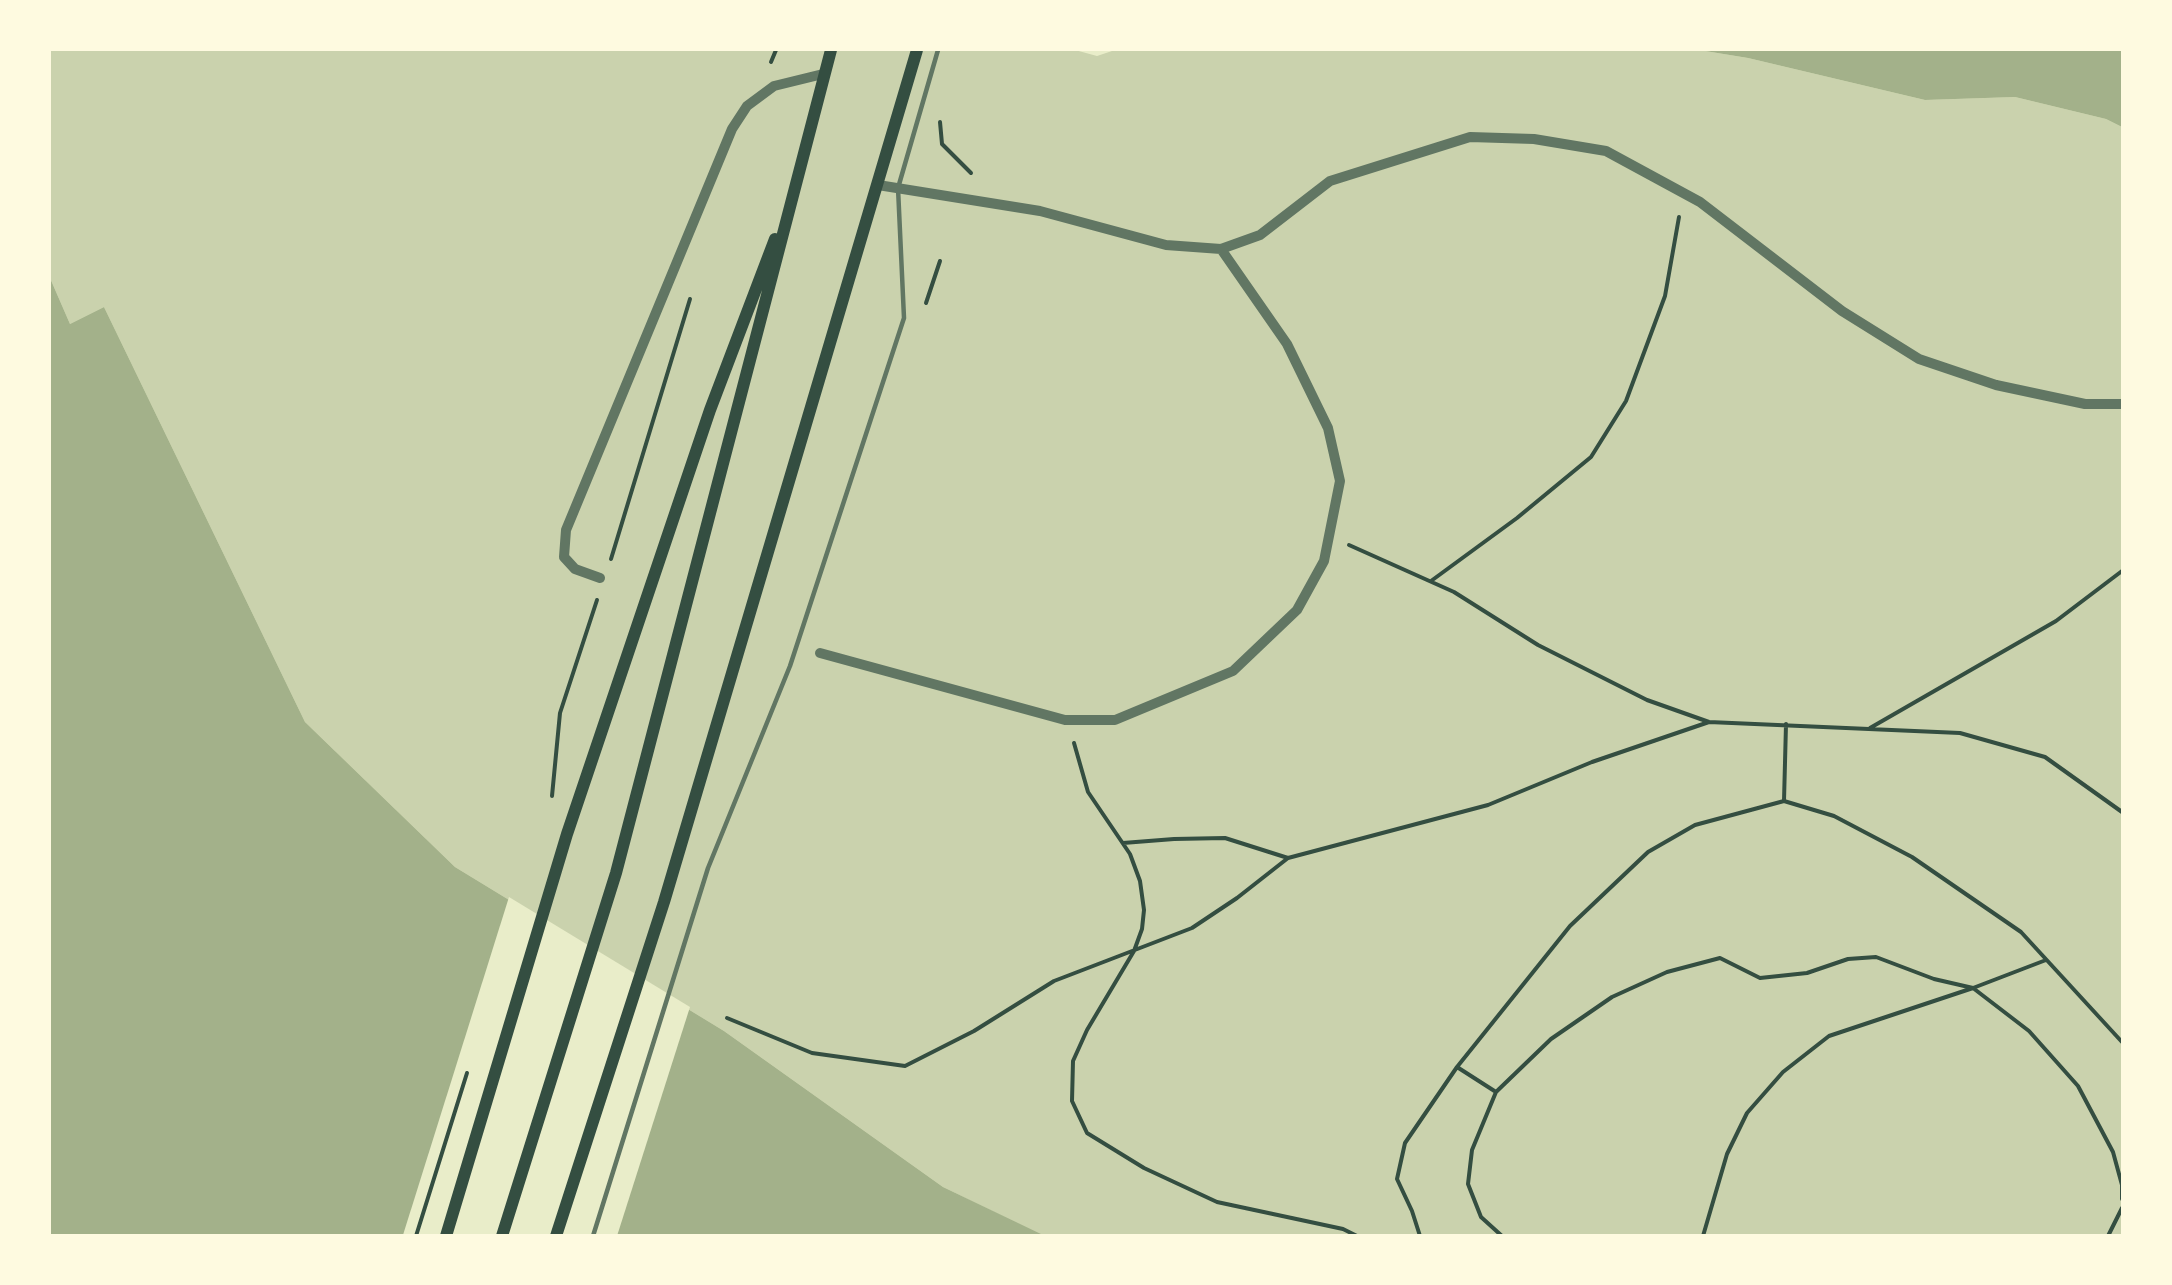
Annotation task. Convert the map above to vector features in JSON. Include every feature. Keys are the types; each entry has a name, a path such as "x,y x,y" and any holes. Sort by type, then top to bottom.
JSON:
{"main road":[{"path":"502,1236 616,873 831,50"},
{"path":"556,1236 664,902 917,50"},
{"path":"447,1236 567,834 710,410 797,182"}],"street":[{"path":"600,578 575,569 564,557 566,530 732,129 747,106 774,86 823,74"},
{"path":"878,185 1040,211 1167,245 1221,249 1260,235 1330,181 1470,137 1534,139 1606,151 1700,202 1842,311 1919,359 1996,385 2085,404 2122,404"},
{"path":"820,653 1065,720 1115,720 1233,671 1297,610 1324,561 1340,481 1328,428 1287,344 1221,249"}],"lane":[{"path":"593,1236 708,868 790,666 904,318 898,188 938,50"}],"path":[{"path":"758,99 776,50"},
{"path":"940,117 942,144 971,173"},
{"path":"1431,582 1517,518 1591,457 1626,401 1665,296 1683,193"},
{"path":"608,566 693,288"},
{"path":"1329,536 1454,592 1538,645 1647,700 1708,722 1960,733 2045,757 2122,812"},
{"path":"1869,728 2055,621 2122,571"},
{"path":"551,799 560,712 597,600"},
{"path":"1065,720 1088,792 1130,854 1140,881 1144,910 1142,929 1134,951 1087,1030 1073,1061 1072,1101 1087,1133 1144,1168 1217,1202 1343,1229 1357,1236"},
{"path":"728,1018 813,1053 905,1066 974,1031 1054,981 1192,928 1237,898 1288,858 1488,805 1592,762 1708,722"},
{"path":"1784,801 1786,724"},
{"path":"1420,1236 1412,1210 1397,1179 1405,1143 1457,1067 1570,926 1648,852 1695,825 1784,801 1834,816 1912,857 2021,932 2122,1042"},
{"path":"1123,843 1174,838 1225,838 1288,858"},
{"path":"1502,1236 1482,1218 1468,1184 1472,1150 1496,1092 1551,1039 1612,997 1667,972 1720,958 1760,978 1807,973 1848,959 1876,957 1934,979 1973,988 2029,1031 2078,1086 2113,1152 2122,1185 2122,1199"},
{"path":"1703,1236 1727,1154 1747,1113 1783,1072 1829,1036 1973,988 2046,960"},
{"path":"1457,1067 1496,1092"},
{"path":"2108,1236 2122,1209"}],"shaded area":[{"path":"50,50 1075,50 1097,56 1115,50 1699,50 1748,58 1925,100 2015,97 2106,119 2122,127 2122,1235 1043,1236 943,1187 724,1031 455,867 305,722 104,307 70,324 50,278"},
{"path":"1699,50 2122,50 2122,127 2106,119 2015,97 1925,100 1748,58"},
{"path":"50,278 70,324 104,307 305,722 455,867 724,1031 943,1187 1043,1235 50,1235"}],"pier":[{"path":"509,897 690,1007 617,1236 403,1235"}]}
